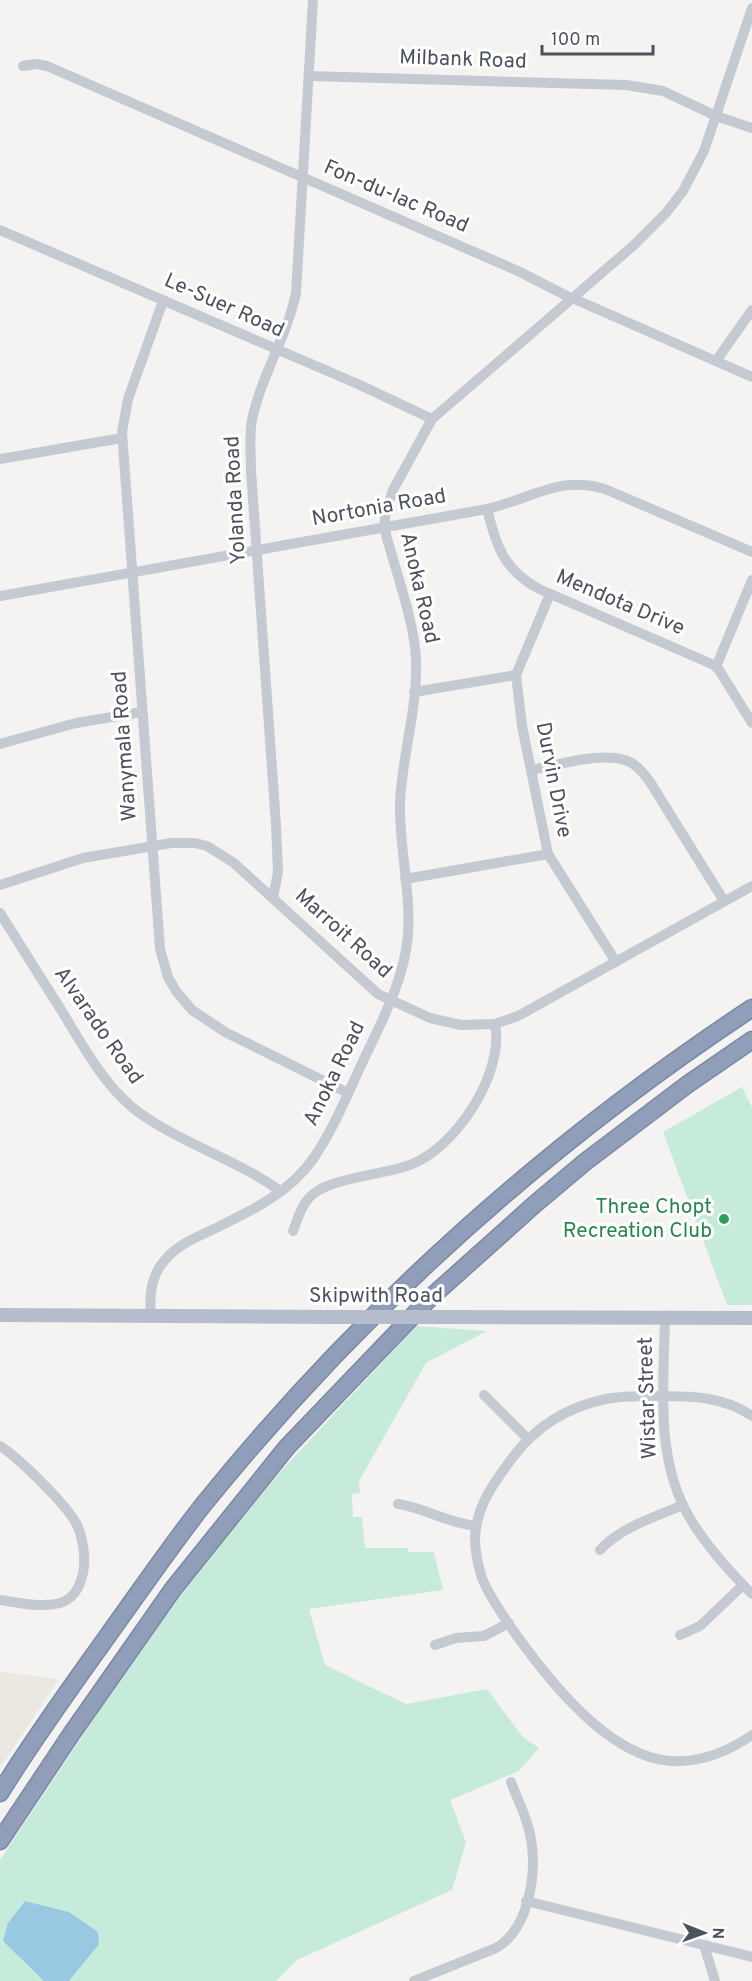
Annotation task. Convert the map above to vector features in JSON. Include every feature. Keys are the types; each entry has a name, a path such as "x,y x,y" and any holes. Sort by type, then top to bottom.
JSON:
{"highway":[{"path":"0,1793 83,1671 189,1524 304,1388 411,1280 517,1184 568,1141 672,1062 752,1008"},
{"path":"0,1841 173,1588 287,1447 429,1299 534,1204 688,1084 752,1040"}],"main road":[{"name":"Skipwith Road","path":"0,1316 752,1318"}],"street":[{"name":"Yolanda Road","path":"273,898 278,872 276,825 251,471 251,430 256,405 292,312 296,294 313,0"},
{"name":"Anoka Road","path":"151,1315 151,1291 154,1279 164,1261 172,1253 264,1203 291,1183 312,1160 348,1094 391,999 403,965 408,936 401,793 416,662 412,633 384,527 386,511 393,490 432,419 634,245 666,213 693,173 704,151 752,8"},
{"name":"Fon-du-lac Road","path":"22,66 36,64 47,66 508,266 752,377"},
{"name":"Milbank Road","path":"309,76 626,85 663,91 716,116 752,128"},
{"name":"Le-Suer Road","path":"0,230 432,419"},
{"name":"Wanymala Road","path":"163,301 128,399 123,438 160,949 168,977 192,1010 225,1032 348,1094"},
{"path":"716,361 752,310"},
{"path":"0,459 123,438"},
{"name":"Nortonia Road","path":"0,596 487,509 509,504 559,485 590,484 622,495 752,552"},
{"name":"Mendota Drive","path":"487,509 497,544 511,569 531,585 716,667"},
{"path":"752,580 716,667 752,723"},
{"path":"414,693 516,675 550,594"},
{"name":"Durvin Drive","path":"516,675 531,770 548,854 616,962"},
{"path":"0,744 76,723 142,712"},
{"path":"531,770 601,758 616,758 631,763 650,782 724,901"},
{"name":"Marroit Road","path":"0,885 83,858 181,843 207,846 234,862 378,994 444,1023 460,1025 495,1024 534,1007 752,886"},
{"path":"405,879 548,854"},
{"name":"Alvarado Road","path":"0,913 81,1042 104,1077 120,1096 146,1117 178,1137 266,1181 280,1191"},
{"path":"293,1231 305,1202 319,1190 407,1166 438,1149 465,1116 487,1083 496,1046 495,1024"},
{"name":"Wistar Street","path":"665,1317 664,1424 668,1459 690,1519 709,1547 752,1594"},
{"path":"484,1395 528,1438"},
{"path":"752,1416 720,1401 700,1397 613,1397 588,1402 560,1414 528,1438 488,1492 476,1526 476,1553 490,1594 540,1669 603,1730 632,1750 666,1760 700,1759 725,1751 752,1735"},
{"path":"0,1446 33,1474 74,1520 82,1544 84,1567 80,1583 72,1596 60,1603 44,1605 0,1600"},
{"path":"398,1504 421,1509 458,1524 476,1526"},
{"path":"600,1550 621,1532 683,1504"},
{"path":"680,1635 700,1626 743,1585"},
{"path":"435,1645 456,1638 484,1636 509,1623"},
{"path":"414,1981 503,1944 517,1927 526,1901 532,1866 532,1843 511,1782"},
{"path":"526,1901 752,1957"},
{"path":"704,1945 715,1981"}],"shaded area":[{"path":"0,1672 59,1679 0,1768"}],"green space":[{"name":"Three Chopt Recreation Club","path":"742,1087 752,1107 752,1305 727,1305 663,1132"},
{"path":"416,1326 487,1331 426,1363 359,1481 360,1493 352,1494 353,1517 362,1517 365,1548 408,1548 409,1552 434,1552 443,1590 309,1609 325,1665 406,1704 487,1689 522,1736 539,1748 519,1771 450,1800 466,1842 452,1890 297,1960 276,1981 0,1981 0,1860 117,1684 226,1530"}],"water":[{"path":"25,1901 69,1912 98,1932 99,1944 69,1981 44,1981 3,1941 8,1923"}],"place":[{"name":"Three Chopt Recreation Club","path":"724,1219"}]}
